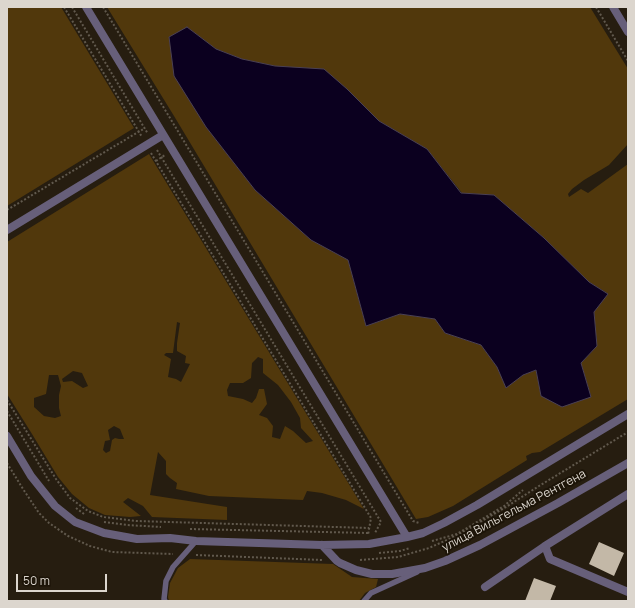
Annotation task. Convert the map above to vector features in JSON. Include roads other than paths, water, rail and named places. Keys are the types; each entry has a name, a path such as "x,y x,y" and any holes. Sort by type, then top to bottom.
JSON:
{"street":[{"path":"86,7 407,538"},
{"path":"613,7 628,32"},
{"path":"7,230 163,135"},
{"name":"улица Вильгельма Рентгена","path":"7,436 32,476 54,506 75,522 104,534 137,539 170,538 196,541 322,545 375,543 407,538 423,533 477,506 628,414"},
{"name":"улица Вильгельма Рентгена","path":"322,545 337,561 356,570 372,574 392,574 425,568 480,546 628,462"},
{"path":"485,587 545,546 628,494"},
{"path":"545,546 550,559 628,592"}],"lane":[{"path":"165,601 166,581 173,567 196,541"},
{"path":"364,601 371,593 425,568"}]}
